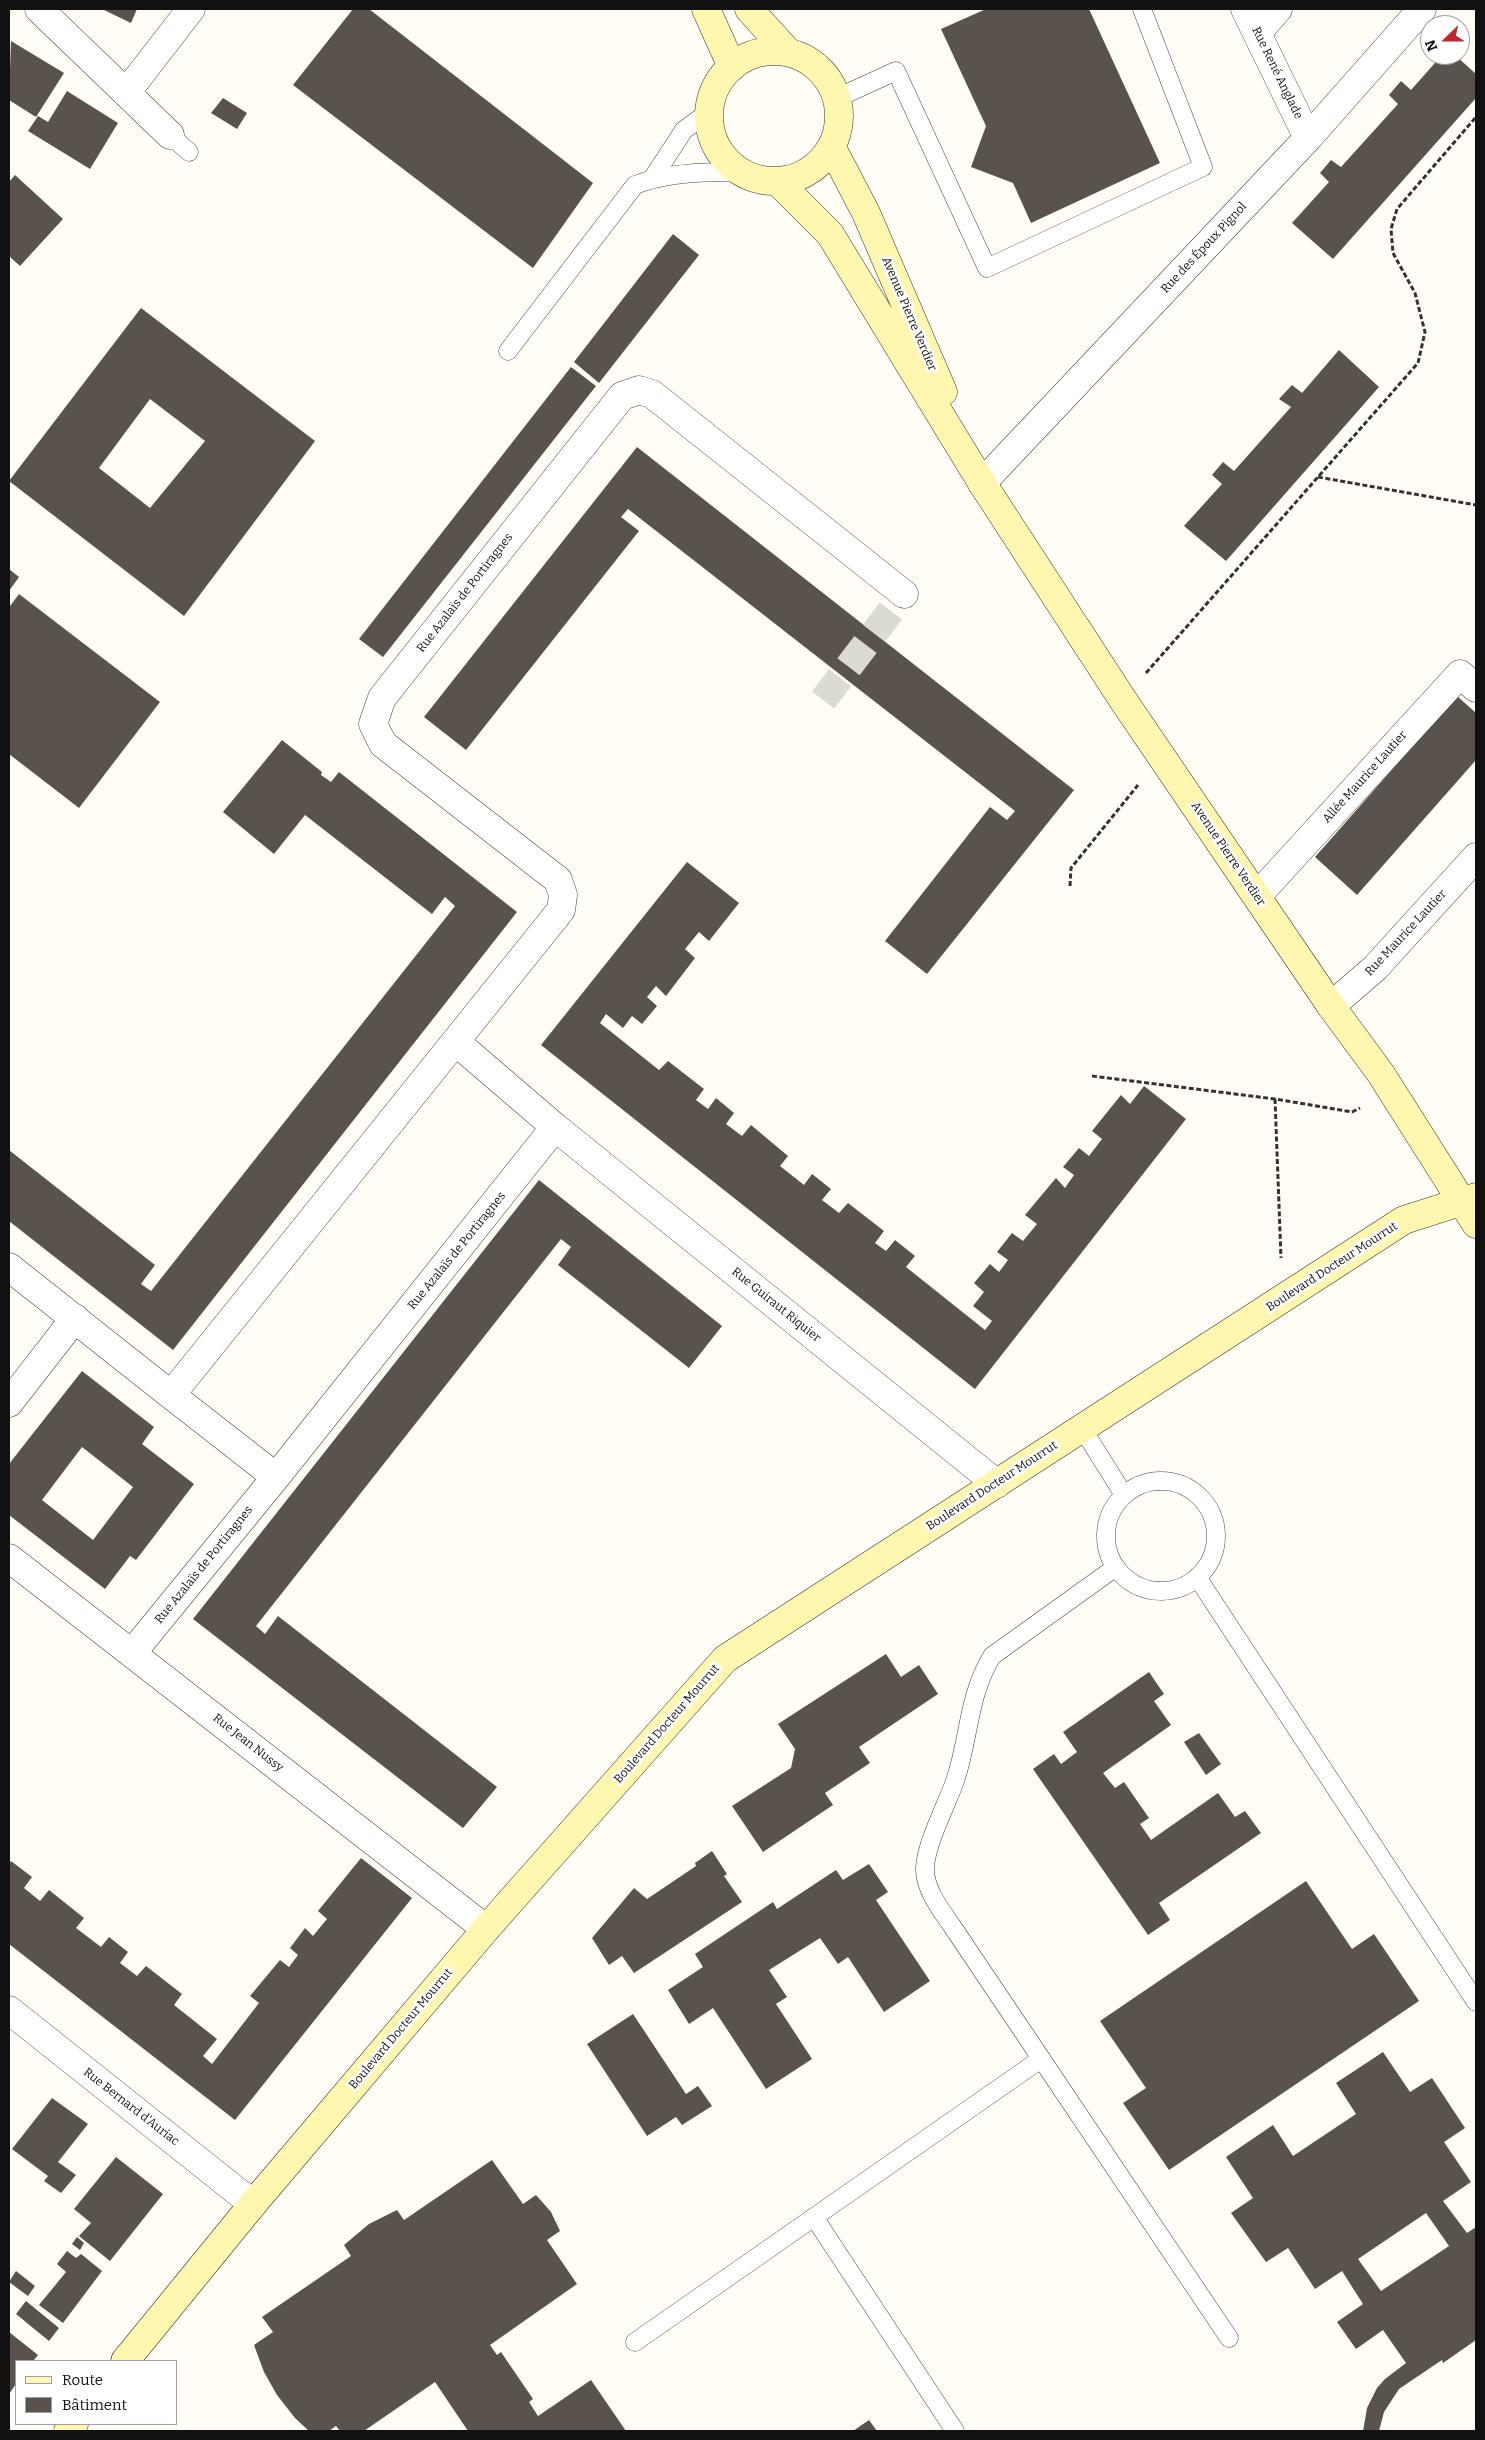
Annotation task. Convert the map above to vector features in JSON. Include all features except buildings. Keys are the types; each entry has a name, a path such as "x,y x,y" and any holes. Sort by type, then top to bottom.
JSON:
{"main road":[{"path":"706,9 732,67"},
{"path":"749,9 788,52"},
{"path":"788,52 802,57 823,73 837,98 840,115 838,132 832,148 820,162 799,176 778,182 760,180 743,173 732,165 714,142 710,128 710,111 716,87 732,67 745,58 760,53 788,52"},
{"name":"Avenue Pierre Verdier","path":"832,148 866,213 982,483"},
{"name":"Avenue Pierre Verdier","path":"778,182 830,234 982,483 1123,700 1331,1006 1469,1199 1476,1224"},
{"name":"Boulevard Docteur Mourrut","path":"126,2360 253,2204 486,1929 725,1659 1404,1220 1469,1199"}],"street":[{"path":"39,9 179,144"},
{"path":"126,93 191,9"},
{"name":"Rue René Anglade","path":"1245,9 1258,32 1308,138"},
{"path":"1258,32 1278,9"},
{"name":"Rue des Époux Pignol","path":"982,483 1308,138 1422,9"},
{"name":"Rue Azalaïs de Portiragnes","path":"171,1395 561,910 563,895 558,880 383,744 373,724 382,698 622,396 639,390 652,394 904,594"},
{"name":"Allée Maurice Lautier","path":"1257,896 1460,674 1476,688"},
{"name":"Rue Maurice Lautier","path":"1331,1006 1375,968 1476,856"},
{"path":"456,1042 555,1127"},
{"name":"Rue Azalaïs de Portiragnes","path":"132,1653 276,1477 555,1127"},
{"name":"Rue Guiraut Riquier","path":"555,1127 997,1484"},
{"path":"9,1267 276,1477"},
{"path":"9,1402 75,1318"},
{"name":"Rue Jean Nussy","path":"9,1558 486,1929"},
{"name":"Rue Bernard d'Auriac","path":"9,2010 253,2204"}],"lane":[{"path":"837,98 896,71 987,268 1203,167 1142,9"},
{"path":"652,178 684,130 710,111"},
{"path":"508,351 635,185 652,178 711,171 743,173"},
{"path":"1082,1428 1124,1495"},
{"path":"1162,1481 1179,1484 1194,1492 1206,1505 1214,1521 1216,1538 1213,1555 1204,1570 1197,1577 1177,1589 1160,1592 1143,1588 1128,1580 1116,1568 1108,1552 1106,1535 1109,1518 1124,1495 1145,1483 1162,1481"},
{"path":"1116,1568 992,1656 980,1676 956,1779 931,1842 925,1871 931,1894 1229,2338"},
{"path":"1197,1577 1476,2002"},
{"path":"635,2342 1041,2060"},
{"path":"814,2217 955,2431"}],"path":[{"path":"1123,700 1418,363 1425,332 1415,293 1393,252 1391,229 1397,209 1476,117"},
{"path":"1318,477 1476,505"},
{"path":"1070,886 1071,868 1162,756"},
{"path":"1092,1076 1275,1099 1352,1112 1391,1090"},
{"path":"1275,1099 1284,1298"}],"tunnel":[{"path":"823,700 904,594"}]}
